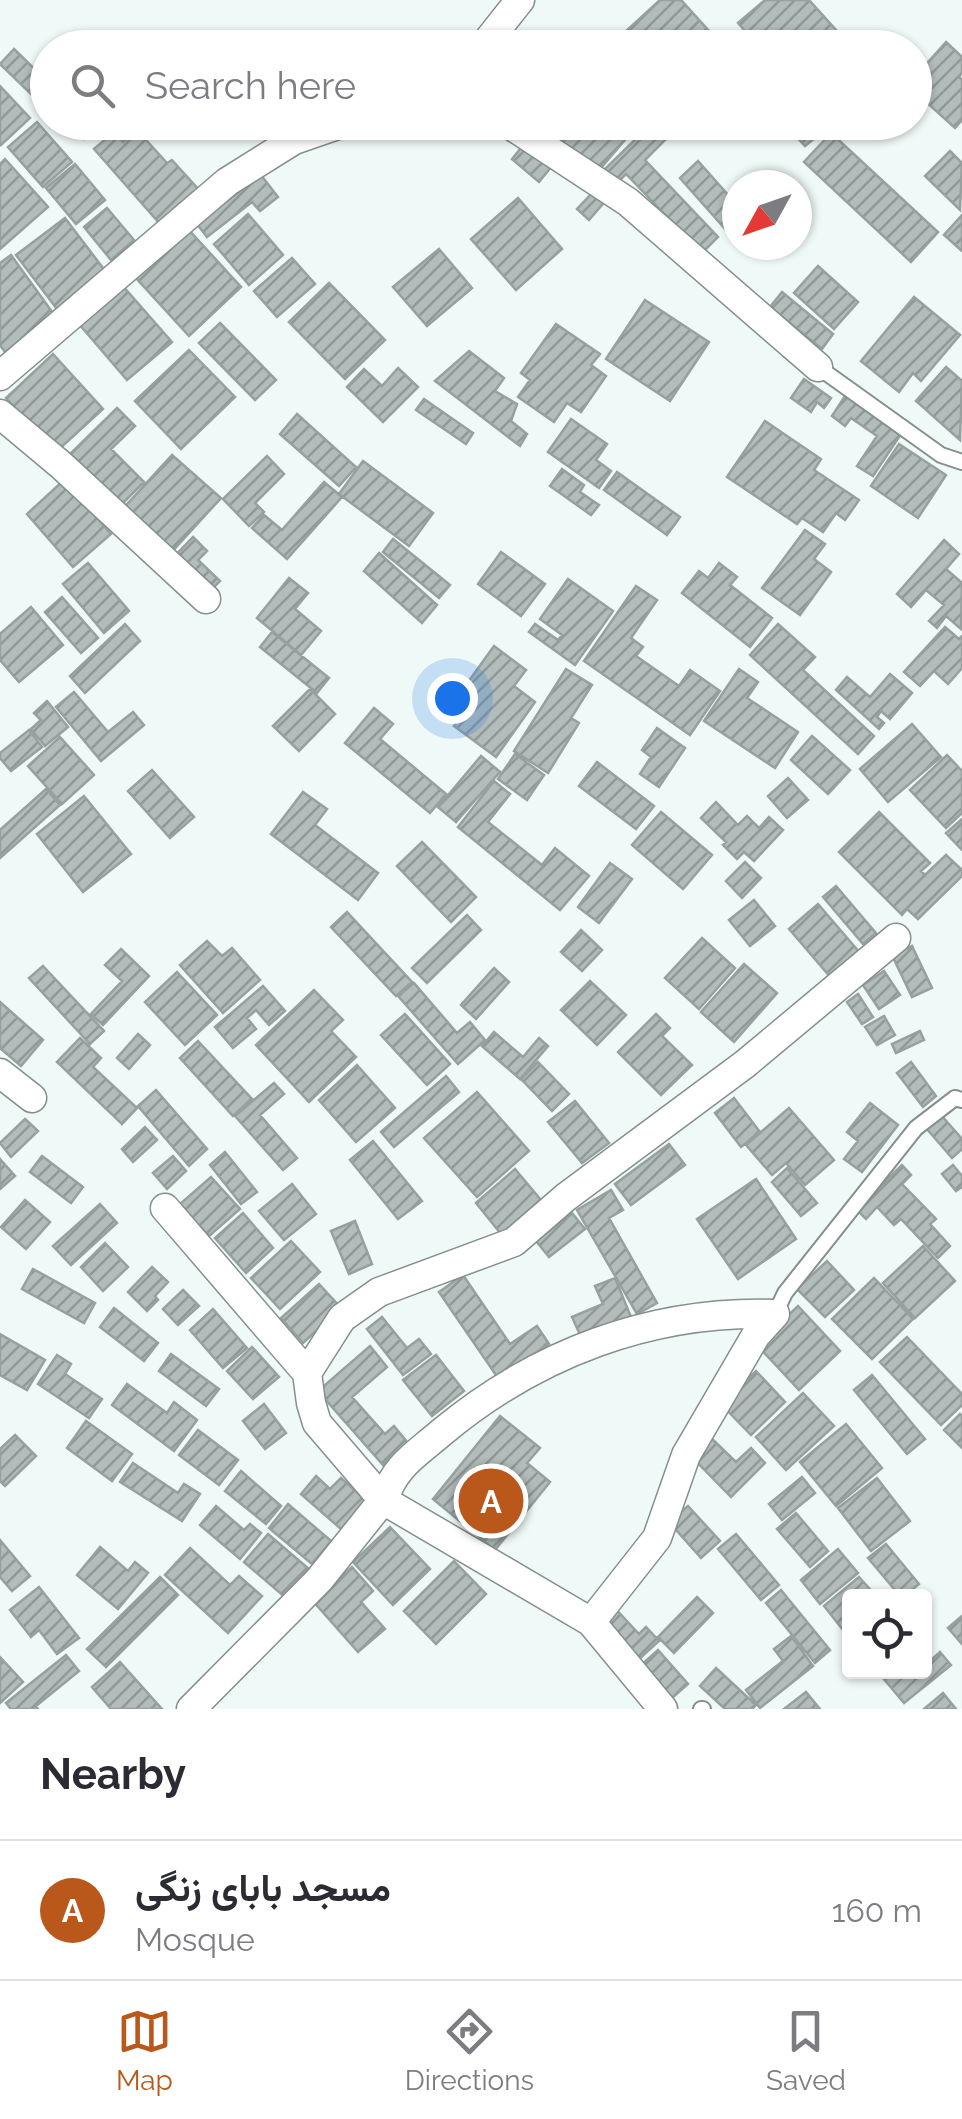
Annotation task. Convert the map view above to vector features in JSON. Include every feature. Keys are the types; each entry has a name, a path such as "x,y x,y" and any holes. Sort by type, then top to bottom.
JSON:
{"street":[{"path":"496,30 520,0"},
{"path":"2,372 227,182 294,140"},
{"path":"533,140 628,202 818,367"},
{"path":"0,414 206,599"},
{"path":"308,1373 342,1318 379,1292 514,1242 566,1197 746,1064 896,938"},
{"path":"0,1073 32,1098"},
{"path":"165,1208 308,1373 317,1423 383,1500 591,1622 664,1709"},
{"path":"191,1709 320,1580 383,1500 393,1474 476,1404 567,1352 639,1326 731,1312 776,1314"},
{"path":"591,1622 657,1538 686,1455 756,1335 776,1314"}],"lane":[{"path":"818,367 941,455 962,462"},
{"path":"776,1314 785,1293 916,1128 956,1098 962,1100"}],"building":[{"path":"660,0 681,0 708,30 627,30"},
{"path":"765,0 809,0 836,30 744,30 738,23"},
{"path":"946,42 962,57 962,120 955,128 932,107 932,58"},
{"path":"14,49 30,65 30,93 0,64"},
{"path":"0,86 30,118 1,145 0,143"},
{"path":"30,128 30,140 53,140 72,162 43,187 8,147"},
{"path":"105,140 146,140 167,163 172,160 199,190 160,224 94,149"},
{"path":"554,140 625,140 600,169"},
{"path":"635,140 665,140 645,160 718,237 702,253 626,174 617,183 604,170"},
{"path":"824,140 839,140 938,232 911,262 804,162"},
{"path":"524,144 552,166 539,182 512,159"},
{"path":"950,151 962,163 960,210 925,176"},
{"path":"5,159 48,207 0,249 0,164"},
{"path":"698,161 722,188 722,225 680,178"},
{"path":"75,164 105,200 76,224 46,188"},
{"path":"261,175 278,197 260,211 252,202 207,237 197,224"},
{"path":"596,189 607,199 589,220 577,209"},
{"path":"518,198 562,249 516,290 471,239"},
{"path":"107,208 134,240 111,260 84,227"},
{"path":"248,214 283,255 249,285 214,244"},
{"path":"962,215 962,251 944,235"},
{"path":"65,218 106,272 57,309 16,255"},
{"path":"188,229 241,287 189,336 136,278"},
{"path":"439,249 472,288 427,326 393,287"},
{"path":"11,255 55,316 5,352 0,345 0,263"},
{"path":"292,258 315,284 277,317 254,291"},
{"path":"818,266 858,302 834,329 794,293"},
{"path":"329,283 385,340 345,379 289,322"},
{"path":"122,285 172,342 127,380 78,323"},
{"path":"782,292 833,334 822,349 770,307"},
{"path":"914,297 960,335 921,381 913,373 899,392 861,361"},
{"path":"645,300 709,342 670,401 606,359"},
{"path":"220,323 276,380 255,400 199,343"},
{"path":"556,324 600,354 591,365 606,376 581,412 567,403 554,422 518,397 530,380 521,373"},
{"path":"189,350 235,397 181,449 135,401"},
{"path":"469,351 504,378 495,391 517,404 511,421 527,434 520,446 435,381"},
{"path":"53,354 103,409 56,452 6,398"},
{"path":"946,367 962,381 960,440 916,401"},
{"path":"398,368 418,387 383,422 347,387 364,369 382,386"},
{"path":"804,379 831,398 824,408 817,402 811,412 791,398"},
{"path":"847,393 903,431 873,476 857,466 877,436 851,418 845,426 832,416"},
{"path":"424,399 473,433 466,444 416,410"},
{"path":"117,408 135,426 111,449 144,482 116,510 66,458"},
{"path":"297,414 356,467 339,486 280,434"},
{"path":"571,419 607,444 596,460 611,471 599,488 548,452"},
{"path":"765,421 821,459 814,470 859,500 845,520 836,513 823,532 802,518 797,524 727,477"},
{"path":"899,444 946,475 918,518 871,486"},
{"path":"172,455 221,498 168,556 119,513"},
{"path":"267,456 284,474 255,503 264,512 249,526 223,499"},
{"path":"363,461 433,513 409,546 339,494"},
{"path":"562,469 584,485 580,492 599,505 591,515 550,486"},
{"path":"617,472 680,517 667,535 604,490"},
{"path":"64,480 111,534 73,567 27,514"},
{"path":"324,482 342,497 287,559 252,528 264,515 282,530"},
{"path":"805,530 825,544 814,559 831,572 800,615 762,588"},
{"path":"193,537 207,551 198,560 220,581 207,594 171,560"},
{"path":"393,539 450,585 439,598 383,552"},
{"path":"944,540 959,554 946,569 962,583 961,629 946,616 937,628 929,621 944,605 926,590 911,607 897,594"},
{"path":"501,552 545,584 521,616 478,584"},
{"path":"379,553 437,605 422,623 364,571"},
{"path":"88,563 129,611 104,633 63,584"},
{"path":"719,563 737,577 730,585 772,618 750,647 682,593 699,571 708,578"},
{"path":"289,578 308,593 295,609 321,631 301,655 257,618"},
{"path":"568,579 613,611 575,665 529,632 535,624 558,640 562,635 540,619"},
{"path":"636,586 657,600 631,638 643,647 636,656 679,686 690,670 720,691 690,735 584,661"},
{"path":"62,597 98,638 81,653 45,612"},
{"path":"31,607 63,645 19,682 0,660 0,634"},
{"path":"125,624 140,641 85,693 70,676"},
{"path":"778,624 815,657 803,670 874,736 858,754 750,655"},
{"path":"945,627 959,639 962,636 962,668 948,684 934,671 920,686 904,672"},
{"path":"272,632 329,678 317,693 260,647"},
{"path":"494,646 526,670 514,686 535,702 496,757 454,726 477,693 466,685"},
{"path":"566,669 592,685 571,718 579,723 548,773 514,751"},
{"path":"739,669 758,682 747,698 798,732 775,768 704,721"},
{"path":"890,674 912,693 890,719 881,711 877,717 884,723 879,729 836,690 847,677 870,697"},
{"path":"310,689 335,714 299,751 273,726"},
{"path":"74,692 108,732 133,712 144,725 101,761 56,707"},
{"path":"47,701 68,727 45,746 31,729 41,720 34,713"},
{"path":"374,708 393,724 380,739 446,794 430,813 345,743"},
{"path":"912,724 941,757 888,802 860,769"},
{"path":"657,728 685,748 659,787 640,774 651,757 642,750"},
{"path":"29,730 42,747 11,771 0,753"},
{"path":"812,736 850,770 828,794 791,760"},
{"path":"60,737 94,775 62,804 28,766"},
{"path":"515,754 544,775 527,800 498,779"},
{"path":"947,755 962,771 962,813 946,828 910,790"},
{"path":"481,756 500,772 456,822 438,807"},
{"path":"597,762 654,806 636,829 579,786"},
{"path":"152,770 194,817 170,838 128,791"},
{"path":"788,778 808,800 787,818 768,796"},
{"path":"494,781 510,794 488,822 542,865 555,848 589,876 560,910 458,827"},
{"path":"46,789 60,805 0,858 0,830"},
{"path":"303,792 327,809 315,825 378,873 358,900 271,834"},
{"path":"84,796 131,854 83,892 37,834"},
{"path":"716,802 738,825 747,816 759,828 769,817 783,830 754,861 744,852 737,859 701,818"},
{"path":"661,812 712,855 683,889 632,845"},
{"path":"879,812 930,863 921,871 925,875 946,855 962,870 962,876 918,919 907,909 902,915 839,852"},
{"path":"962,819 962,850 946,833"},
{"path":"422,842 476,897 451,922 397,866"},
{"path":"745,862 761,878 742,898 726,881"},
{"path":"610,863 632,879 599,923 578,907"},
{"path":"836,886 876,933 863,944 823,897"},
{"path":"754,900 775,926 750,946 729,920"},
{"path":"818,904 861,954 832,979 789,929"},
{"path":"347,912 412,982 396,996 331,927"},
{"path":"467,915 481,930 427,983 412,968"},
{"path":"581,930 602,950 582,971 561,952"},
{"path":"702,938 735,968 699,1009 665,978"},
{"path":"207,941 222,956 232,948 260,980 223,1013 180,965"},
{"path":"912,946 932,988 912,997 892,955"},
{"path":"121,949 149,976 103,1025 91,1014 122,981 105,965"},
{"path":"744,964 777,993 734,1042 701,1012"},
{"path":"43,966 104,1031 90,1044 29,978"},
{"path":"494,968 509,982 476,1019 461,1005"},
{"path":"884,971 900,995 879,1009 863,985"},
{"path":"177,972 217,1015 185,1045 145,1002"},
{"path":"590,981 626,1015 597,1045 561,1010"},
{"path":"414,983 457,1033 470,1022 485,1040 458,1064 398,996"},
{"path":"263,986 285,1011 269,1025 256,1010 247,1018 256,1029 233,1048 215,1027"},
{"path":"314,990 343,1020 331,1031 356,1057 309,1102 256,1045"},
{"path":"858,994 873,1017 862,1024 847,1002"},
{"path":"0,1002 43,1040 21,1066 0,1048"},
{"path":"405,1014 450,1064 427,1085 381,1035"},
{"path":"656,1014 670,1028 662,1036 692,1065 661,1095 618,1052"},
{"path":"884,1016 895,1035 877,1045 865,1027"},
{"path":"920,1031 924,1040 896,1053 892,1044"},
{"path":"494,1032 523,1057 539,1038 548,1046 520,1079 482,1046"},
{"path":"138,1034 150,1045 129,1069 117,1058"},
{"path":"80,1038 101,1058 93,1067 137,1108 122,1124 57,1062"},
{"path":"198,1041 252,1099 233,1116 180,1058"},
{"path":"538,1062 569,1094 552,1111 521,1079"},
{"path":"911,1062 936,1096 923,1107 897,1073"},
{"path":"357,1065 395,1108 356,1142 319,1100"},
{"path":"446,1076 459,1092 394,1147 381,1132"},
{"path":"274,1083 284,1094 260,1115 297,1158 283,1170 235,1116"},
{"path":"156,1090 207,1149 189,1166 138,1106"},
{"path":"477,1092 529,1151 477,1197 424,1138"},
{"path":"734,1098 760,1132 741,1147 715,1113"},
{"path":"575,1101 609,1143 582,1163 548,1122"},
{"path":"870,1103 898,1125 862,1172 844,1159 858,1141 847,1132"},
{"path":"789,1108 834,1160 805,1185 786,1163 772,1175 746,1145"},
{"path":"941,1115 962,1139 962,1149 952,1158 926,1128"},
{"path":"25,1119 38,1131 11,1157 0,1143"},
{"path":"145,1127 157,1140 133,1162 122,1149"},
{"path":"373,1141 422,1201 398,1219 350,1160"},
{"path":"669,1144 685,1165 631,1205 615,1184"},
{"path":"225,1152 257,1192 241,1204 210,1165"},
{"path":"42,1156 83,1187 71,1203 30,1172"},
{"path":"173,1156 186,1171 167,1189 153,1173"},
{"path":"0,1159 15,1176 0,1189"},
{"path":"902,1165 911,1175 902,1184 936,1219 930,1224 950,1246 938,1258 901,1219 894,1225 877,1207 866,1219 856,1209"},
{"path":"953,1165 962,1176 962,1187 956,1191 942,1174"},
{"path":"787,1168 817,1203 801,1216 772,1182"},
{"path":"515,1169 541,1200 501,1234 476,1203"},
{"path":"211,1177 240,1209 209,1236 180,1204"},
{"path":"756,1179 796,1239 738,1279 697,1219"},
{"path":"292,1184 316,1214 284,1240 259,1211"},
{"path":"611,1190 623,1210 609,1218 657,1303 637,1314 577,1210"},
{"path":"25,1200 50,1222 26,1249 1,1227"},
{"path":"100,1204 117,1223 71,1265 53,1246"},
{"path":"243,1213 273,1248 246,1273 215,1238"},
{"path":"572,1213 585,1229 549,1257 536,1241"},
{"path":"355,1221 372,1264 349,1274 331,1231"},
{"path":"291,1241 320,1272 280,1309 251,1278"},
{"path":"105,1243 128,1267 103,1291 81,1267"},
{"path":"923,1246 955,1281 915,1318 883,1283"},
{"path":"827,1261 854,1290 825,1317 797,1289"},
{"path":"152,1267 168,1282 147,1311 128,1292"},
{"path":"33,1269 95,1303 84,1323 22,1289"},
{"path":"463,1275 510,1344 537,1326 549,1344 498,1378 439,1292"},
{"path":"615,1278 631,1317 581,1337 572,1317 603,1304 595,1286"},
{"path":"874,1278 913,1319 872,1359 832,1319"},
{"path":"319,1284 341,1308 303,1343 281,1318"},
{"path":"183,1290 199,1306 178,1325 163,1309"},
{"path":"798,1306 840,1351 799,1390 757,1345"},
{"path":"114,1308 158,1343 144,1361 100,1327"},
{"path":"213,1309 247,1348 223,1368 190,1330"},
{"path":"382,1317 407,1348 419,1339 431,1354 403,1375 367,1329"},
{"path":"0,1334 45,1360 27,1390 0,1375"},
{"path":"907,1337 962,1394 962,1405 941,1425 880,1362"},
{"path":"370,1346 387,1367 352,1397 385,1434 394,1426 408,1443 383,1465 318,1391"},
{"path":"252,1347 279,1377 253,1399 227,1371"},
{"path":"171,1354 219,1389 206,1406 159,1371"},
{"path":"57,1355 71,1364 65,1374 102,1399 89,1418 38,1384"},
{"path":"436,1355 464,1391 432,1416 403,1380"},
{"path":"756,1371 785,1402 751,1435 721,1404"},
{"path":"872,1375 925,1439 907,1454 854,1390"},
{"path":"127,1384 167,1413 174,1402 197,1420 174,1451 112,1405"},
{"path":"803,1393 834,1426 786,1470 756,1437"},
{"path":"264,1404 286,1433 265,1449 243,1421"},
{"path":"500,1416 540,1448 527,1463 550,1482 495,1550 433,1499"},
{"path":"962,1416 962,1448 944,1430"},
{"path":"86,1421 132,1454 112,1481 67,1448"},
{"path":"846,1424 882,1468 836,1506 800,1462"},
{"path":"198,1430 238,1460 219,1485 179,1455"},
{"path":"15,1435 36,1456 5,1486 0,1481 0,1449"},
{"path":"710,1437 736,1462 751,1448 765,1463 731,1497 691,1456"},
{"path":"133,1463 178,1493 184,1484 200,1494 182,1521 120,1482"},
{"path":"241,1471 281,1506 266,1524 225,1491"},
{"path":"316,1476 330,1489 341,1478 367,1501 341,1529 301,1494"},
{"path":"802,1477 815,1493 782,1520 769,1504"},
{"path":"877,1478 910,1521 871,1551 838,1508"},
{"path":"288,1504 331,1541 312,1564 269,1528"},
{"path":"216,1506 244,1530 250,1524 261,1533 240,1559 200,1525"},
{"path":"688,1506 720,1541 701,1558 669,1522"},
{"path":"796,1513 828,1551 810,1567 777,1529"},
{"path":"390,1527 430,1569 393,1605 353,1562"},
{"path":"268,1534 310,1570 286,1598 244,1562"},
{"path":"736,1534 779,1585 761,1600 718,1549"},
{"path":"0,1540 30,1576 12,1591 0,1577"},
{"path":"886,1544 919,1584 913,1589 894,1589 868,1558"},
{"path":"100,1547 128,1571 135,1562 148,1573 118,1609 77,1575"},
{"path":"190,1548 230,1585 239,1576 262,1596 228,1633 165,1575"},
{"path":"838,1549 858,1573 820,1604 801,1580"},
{"path":"454,1561 486,1594 436,1644 404,1611"},
{"path":"352,1567 373,1591 361,1602 385,1629 358,1652 313,1601"},
{"path":"160,1577 178,1595 106,1667 87,1649"},
{"path":"859,1577 870,1589 845,1589"},
{"path":"39,1587 79,1638 57,1654 39,1630 31,1637 10,1610"},
{"path":"781,1590 830,1650 815,1663 766,1603"},
{"path":"842,1591 842,1629 824,1606"},
{"path":"697,1597 713,1613 674,1653 658,1637"},
{"path":"612,1605 639,1634 646,1627 659,1641 637,1661 597,1619"},
{"path":"962,1616 962,1644 948,1628"},
{"path":"791,1636 813,1666 760,1708 746,1690 783,1661 774,1649"},
{"path":"658,1650 688,1684 671,1699 641,1665"},
{"path":"940,1652 951,1665 904,1703 884,1679 932,1679 932,1659"},
{"path":"66,1655 79,1671 36,1706 38,1709 11,1709 6,1703"},
{"path":"0,1657 23,1682 0,1703"},
{"path":"120,1662 162,1709 111,1709 92,1687"},
{"path":"716,1668 756,1705 752,1709 725,1709 700,1686"},
{"path":"806,1692 820,1709 784,1709"},
{"path":"943,1693 956,1709 924,1709"}],"place":[{"name":"مسجد بابای زنگی","path":"491,1501"}]}
